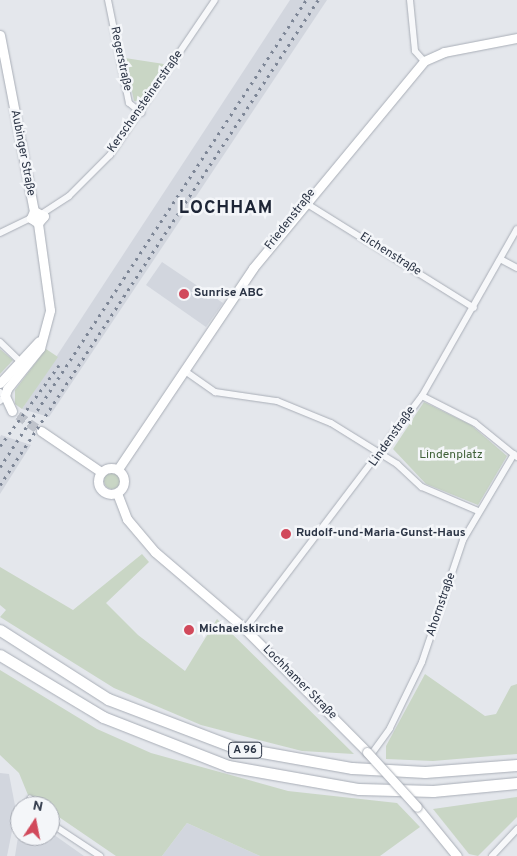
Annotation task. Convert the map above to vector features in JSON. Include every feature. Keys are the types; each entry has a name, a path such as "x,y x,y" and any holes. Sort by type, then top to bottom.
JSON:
{"highway":[{"name":"A 96","path":"0,630 108,699 234,747 352,768 425,772 517,765"},
{"name":"A 96","path":"0,654 103,717 228,766 359,789 433,791 517,784"}],"street":[{"name":"Regerstraße","path":"108,0 129,103 142,113"},
{"name":"Kerschensteinerstraße","path":"0,233 36,216 69,196 104,162 142,113 215,0"},
{"path":"410,0 415,51 424,61"},
{"name":"Aubinger Straße","path":"0,35 36,216 50,310 44,336 1,398"},
{"name":"Friedenstraße","path":"118,469 304,202 424,61 444,52 517,38"},
{"name":"Eichenstraße","path":"304,202 474,308"},
{"name":"Lindenstraße","path":"245,629 382,454 422,396 502,260 517,229"},
{"path":"502,260 517,268"},
{"path":"0,383 44,336"},
{"path":"0,342 20,361"},
{"path":"185,371 207,388 299,409 382,454 422,487 478,511"},
{"path":"422,396 475,423 515,455"},
{"path":"1,398 15,413"},
{"path":"41,430 101,472 118,469"},
{"name":"Ahornstraße","path":"370,753 422,662 463,540 478,511 515,455"},
{"name":"Lochhamer Straße","path":"118,469 124,479 117,493 127,519 155,552 245,629 370,753 458,856"},
{"path":"101,472 99,488 117,493"},
{"path":"60,829 100,856"},
{"path":"492,856 517,829"}],"shaded area":[{"path":"290,0 327,0 49,417 22,409"},
{"name":"Sunrise ABC","path":"162,262 223,303 206,327 146,285"},
{"path":"1,435 31,445 0,494 0,437"},
{"path":"0,773 9,774 13,796 10,796 10,841 7,856 0,856"},
{"path":"187,823 260,856 162,856"},
{"path":"60,839 84,856 15,856 17,846 60,846"}],"green space":[{"path":"125,58 164,64 141,102 134,101"},
{"path":"0,349 13,360 0,374"},
{"path":"46,349 58,357 22,409 15,404 15,390"},
{"name":"Lindenplatz","path":"424,402 471,425 507,456 478,505 426,484 393,449"},
{"path":"109,473 115,473 120,478 118,487 109,489 104,484 104,478"},
{"path":"142,554 149,562 106,603 138,635 185,671 217,619 354,754 302,751 201,725 114,688 0,617 6,610 0,605 0,567 73,610"},
{"path":"0,670 97,729 151,753 288,791 397,803 420,827 380,856 260,856 187,823 162,856 116,856 60,818 60,796 28,795 19,773 0,755"},
{"path":"425,674 485,716 496,714 511,686 517,684 517,754 433,761 386,759 386,746"},
{"path":"517,797 517,817 478,856 469,854 433,809"}],"tunnel":[{"path":"18,415 41,431"}],"railway":[{"path":"0,467 306,0"},
{"path":"0,485 318,0"},
{"path":"0,446 59,365"}],"place":[{"name":"Sunrise ABC","path":"184,294"},
{"name":"Rudolf-und-Maria-Gunst-Haus","path":"286,534"},
{"name":"Michaelskirche","path":"189,630"}],"district":[{"name":"LOCHHAM","path":"226,209"}]}
